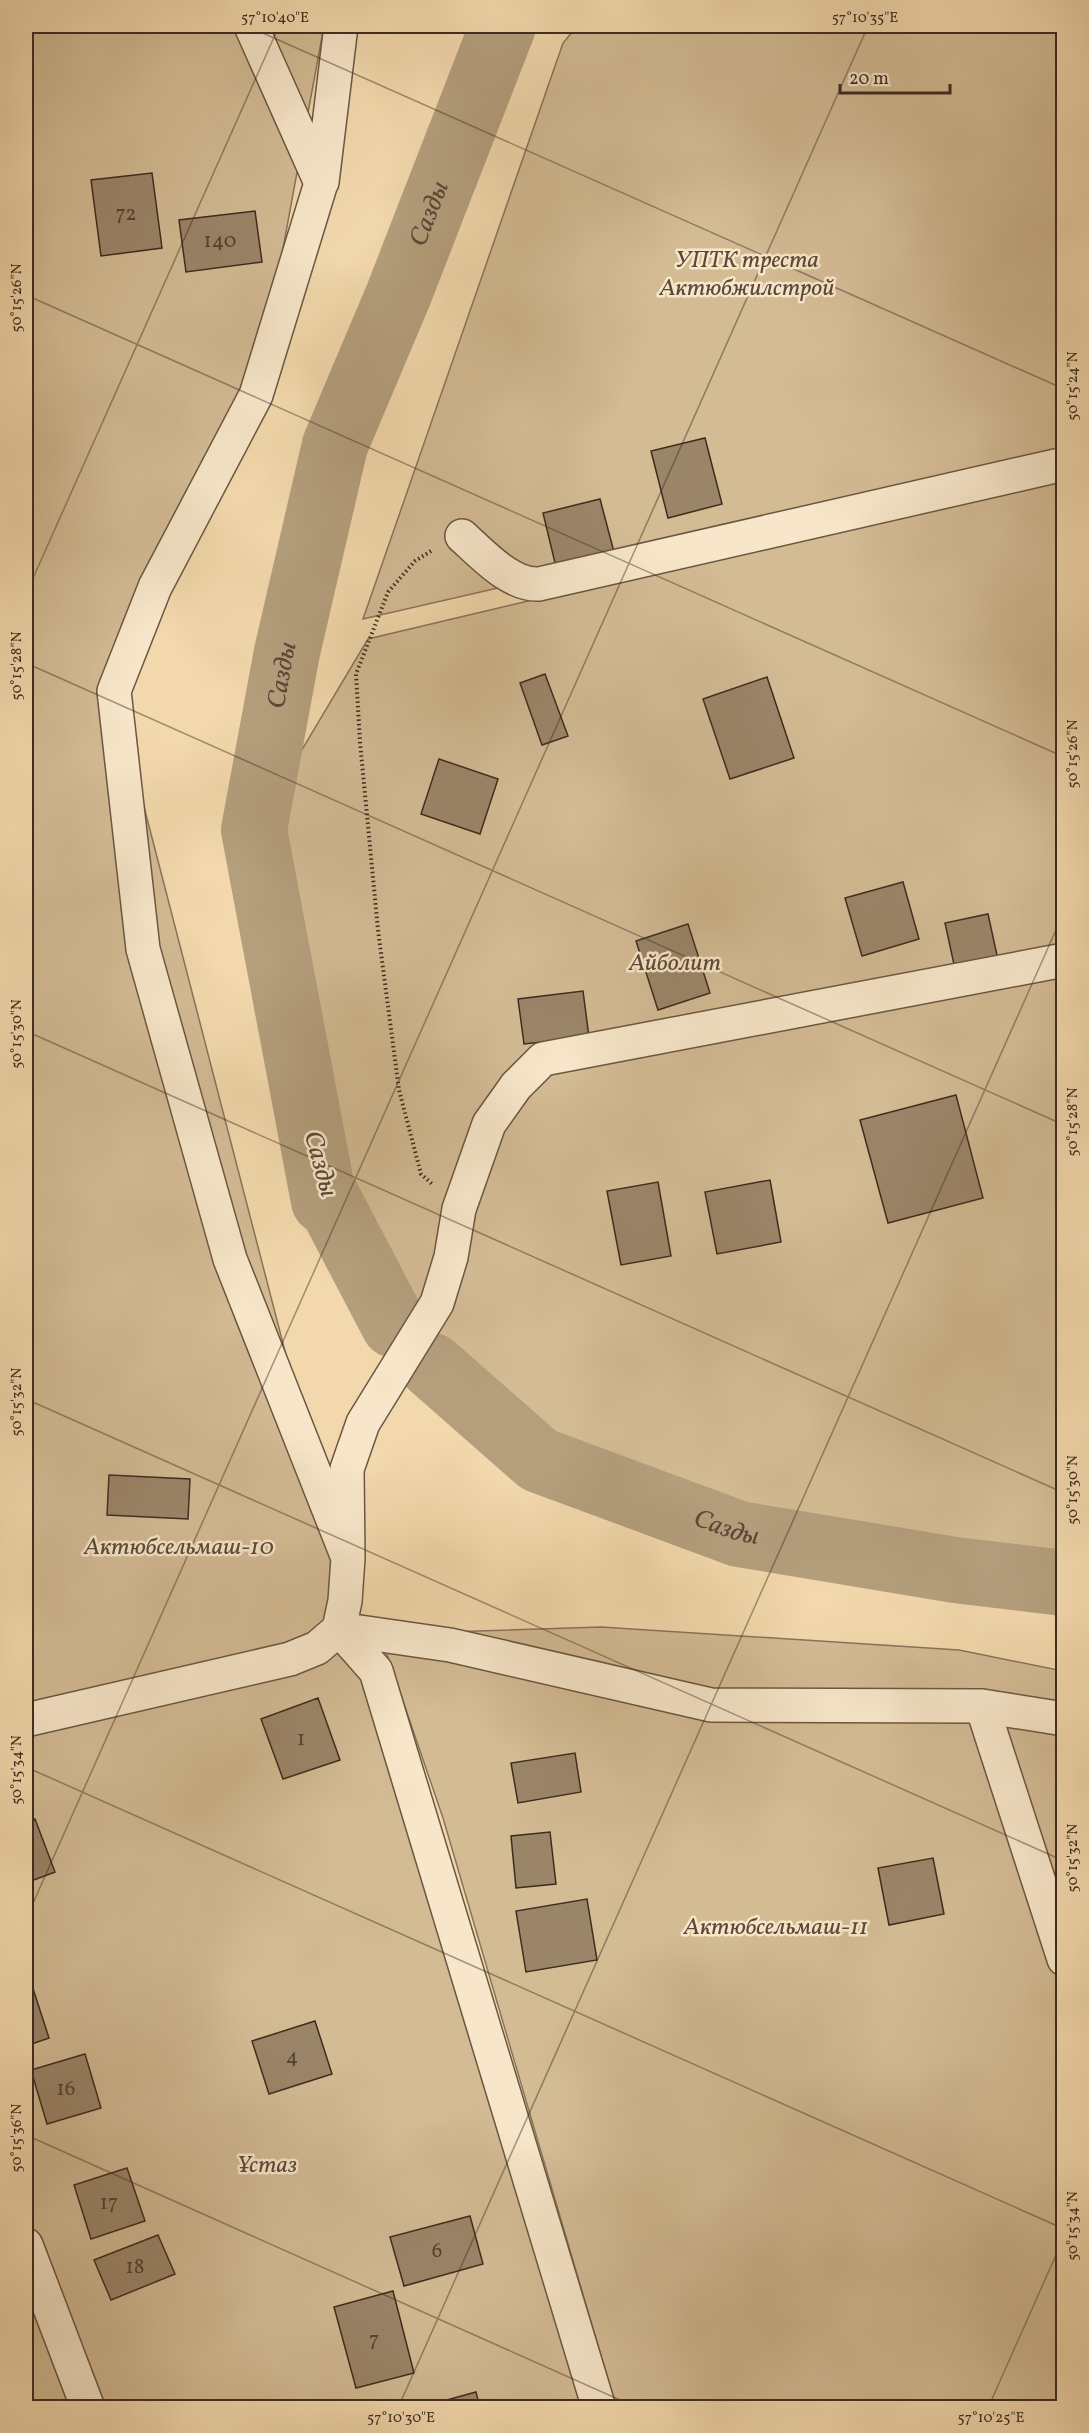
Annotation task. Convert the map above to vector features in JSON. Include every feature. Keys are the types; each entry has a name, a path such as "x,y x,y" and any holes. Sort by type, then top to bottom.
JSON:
{"lane":[{"path":"251,26 321,183"},
{"path":"341,26 321,183 256,395 155,587 114,691 143,949 230,1259 348,1558"},
{"path":"462,536 514,578 527,585 538,584 1064,464"},
{"path":"26,1720 290,1659 317,1648 339,1629 345,1602 348,1558 347,1469 363,1423 437,1303 451,1257 459,1209 489,1124 516,1086 543,1059 1064,960"},
{"path":"339,1629 450,1645 711,1705 982,1706 1064,1719"},
{"path":"339,1629 376,1671 599,2408"},
{"path":"982,1706 1064,1959"},
{"path":"26,2245 88,2408"}],"path":[{"path":"459,1209 421,1174 399,1090 378,930 360,742 356,674 388,592 416,561 440,545 462,536"}],"green space":[{"path":"26,26 324,26 256,395 114,691 365,1660 592,2407 26,2408"},
{"name":"УПТК треста Актюбжилстрой","path":"577,26 1063,26 1063,458 363,619 563,43"},
{"name":"Айболит","path":"1063,474 1063,1579 739,1534 539,1460 326,1195 254,830 368,639"},
{"name":"Актюбсельмаш-11","path":"601,1627 959,1650 1063,1671 1063,2407 616,2407 443,1818 380,1634"}],"building":[{"path":"152,173 162,248 101,256 91,180"},
{"path":"255,211 262,262 186,272 179,220"},
{"path":"705,438 722,504 668,518 651,451"},
{"path":"600,499 614,552 556,567 543,513"},
{"path":"545,674 568,736 542,745 520,683"},
{"path":"767,677 794,758 730,779 703,699"},
{"path":"439,759 498,779 480,834 421,814"},
{"path":"903,882 919,939 862,956 845,898"},
{"path":"988,914 998,960 955,969 945,923"},
{"path":"688,924 710,993 658,1010 636,941"},
{"path":"583,991 589,1037 524,1044 518,999"},
{"path":"956,1095 983,1198 888,1223 860,1120"},
{"path":"770,1180 781,1242 717,1254 705,1192"},
{"path":"658,1182 671,1256 621,1265 607,1191"},
{"path":"109,1475 190,1479 188,1519 107,1515"},
{"path":"318,1698 340,1760 283,1779 261,1719"},
{"path":"575,1753 581,1792 518,1803 511,1763"},
{"path":"35,1819 55,1872 26,1883 26,1823"},
{"path":"550,1832 556,1884 516,1888 511,1836"},
{"path":"933,1858 944,1914 889,1925 878,1868"},
{"path":"587,1899 597,1960 526,1972 516,1911"},
{"path":"26,1971 49,2038 26,2046"},
{"path":"315,2021 332,2074 269,2094 252,2041"},
{"path":"85,2054 101,2108 47,2124 31,2070"},
{"path":"127,2168 145,2221 91,2239 74,2185"},
{"path":"470,2216 483,2264 404,2286 390,2237"},
{"path":"158,2235 175,2274 111,2300 94,2260"},
{"path":"393,2291 414,2373 356,2388 334,2307"},
{"path":"476,2392 480,2408 433,2408 432,2404"}],"waterway":[{"name":"Сазды","path":"394,1325 326,1195 324,1201 254,830 287,652 335,445 398,296 503,26"},
{"name":"Сазды","path":"432,1366 539,1460 739,1534 955,1570 1064,1583"}],"park label":[{"name":"Актюбсельмаш-10","path":"179,1548"},
{"name":"Ұстаз","path":"267,2166"}]}
